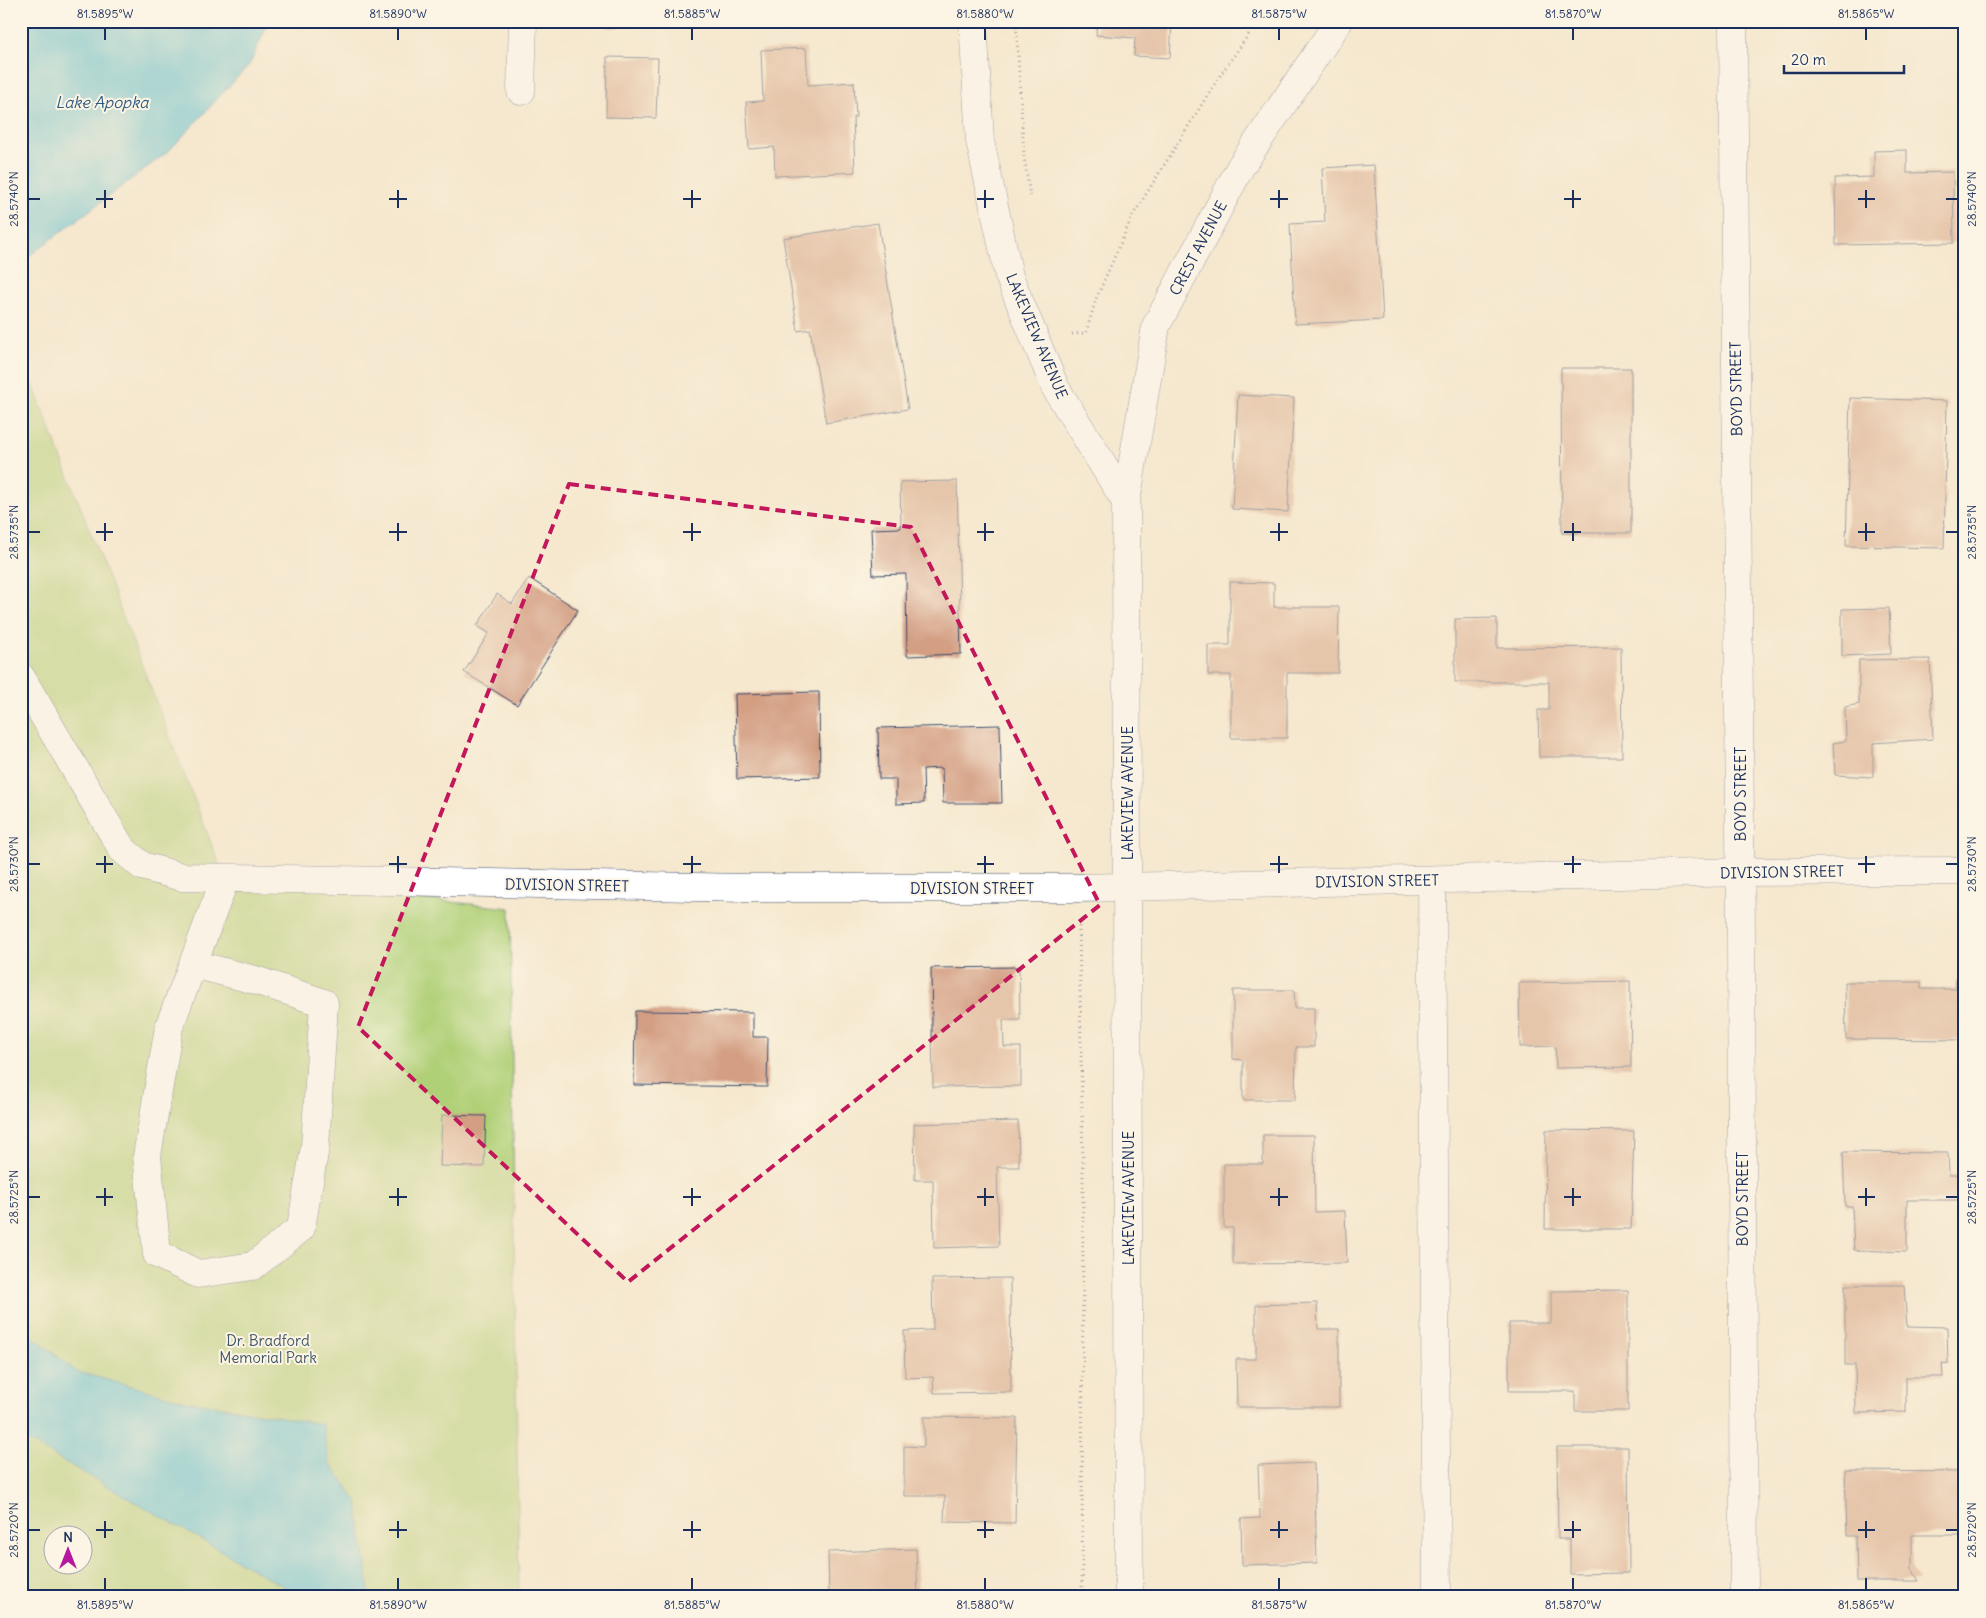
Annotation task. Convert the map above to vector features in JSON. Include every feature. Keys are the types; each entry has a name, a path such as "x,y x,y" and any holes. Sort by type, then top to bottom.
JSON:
{"street":[{"path":"521,91 523,21"},
{"name":"LAKEVIEW AVENUE","path":"974,21 980,141 1010,276 1055,387 1126,502 1129,1597"},
{"name":"CREST AVENUE","path":"1126,502 1156,326 1241,166 1339,21"},
{"name":"BOYD STREET","path":"1733,21 1741,872 1744,1597"},
{"name":"DIVISION STREET","path":"21,676 122,848 142,866 182,877 747,888 1128,887 1741,872 1965,871"},
{"path":"193,964 256,980 324,1003 315,1146 301,1228 252,1266 198,1274 157,1254 147,1156 169,1028 193,964 225,879"},
{"path":"1432,880 1437,1597"}],"path":[{"path":"1016,21 1024,155 1031,199"},
{"path":"1068,332 1074,335 1086,333 1096,299 1133,215 1219,77 1258,21"},
{"path":"1079,926 1083,1169 1082,1597"}],"highlighted area":[{"path":"569,484 911,527 1100,905 628,1282 358,1027"}],"green space":[{"name":"Dr. Bradford Memorial Park","path":"21,354 225,879 510,908 519,1597 21,1597"}],"water":[{"name":"Lake Apopka","path":"21,21 269,21 250,64 169,151 21,262"},
{"path":"21,913 26,959 21,964"},
{"path":"21,1327 77,1372 187,1401 322,1424 329,1462 357,1501 370,1597 302,1597 21,1437"}],"building":[{"path":"606,21 655,21 655,26 607,28"},
{"path":"1097,21 1172,21 1170,58 1134,56 1135,38 1096,35"},
{"path":"806,48 808,85 854,82 856,117 853,117 855,172 775,176 774,147 749,149 746,102 763,101 761,50"},
{"path":"607,57 658,58 656,118 606,117"},
{"path":"1907,150 1907,173 1953,172 1954,243 1836,245 1835,178 1874,177 1874,151"},
{"path":"1374,165 1383,320 1295,324 1290,224 1325,222 1322,168"},
{"path":"878,223 908,409 826,423 810,329 798,331 783,238"},
{"path":"1561,368 1631,368 1631,533 1562,533"},
{"path":"1238,395 1294,398 1288,512 1232,509"},
{"path":"1850,398 1947,401 1944,548 1846,546"},
{"path":"957,481 961,654 907,656 906,574 873,575 871,529 901,528 900,482"},
{"path":"529,578 578,610 517,705 464,672 489,633 477,626 497,594 512,604"},
{"path":"1230,582 1274,583 1274,607 1339,607 1338,673 1287,673 1287,738 1231,738 1231,675 1208,675 1208,645 1230,645"},
{"path":"1889,608 1891,654 1842,656 1842,609"},
{"path":"1497,618 1497,648 1621,647 1622,757 1539,757 1538,710 1549,710 1549,682 1455,682 1455,619"},
{"path":"1930,659 1933,739 1873,743 1873,777 1835,775 1833,743 1846,741 1845,707 1859,704 1859,660"},
{"path":"819,692 820,777 737,779 735,694"},
{"path":"1000,725 1002,803 943,803 942,768 923,769 924,803 896,804 896,779 879,779 878,728"},
{"path":"1019,967 1020,1020 1003,1020 1004,1047 1021,1047 1021,1086 933,1087 931,968"},
{"path":"1956,980 1965,980 1965,1040 1846,1039 1845,982 1921,982 1921,989 1956,989"},
{"path":"1630,981 1631,1067 1556,1068 1555,1046 1520,1047 1519,983"},
{"path":"1233,990 1294,990 1295,1008 1314,1008 1314,1047 1296,1047 1295,1100 1243,1100 1243,1060 1233,1059"},
{"path":"635,1011 753,1012 753,1037 768,1037 767,1087 634,1085"},
{"path":"442,1115 486,1116 484,1167 440,1166"},
{"path":"1018,1121 1019,1167 997,1167 999,1246 934,1248 933,1180 915,1180 914,1124"},
{"path":"1546,1130 1634,1131 1631,1229 1545,1229"},
{"path":"1263,1135 1314,1135 1315,1212 1345,1211 1347,1263 1233,1264 1233,1228 1224,1228 1224,1164 1263,1164"},
{"path":"1843,1152 1948,1153 1949,1175 1965,1175 1965,1200 1907,1200 1907,1252 1854,1250 1852,1206 1845,1206"},
{"path":"1010,1278 1011,1392 934,1393 933,1377 905,1378 904,1331 933,1330 932,1279"},
{"path":"1845,1285 1904,1285 1907,1326 1947,1327 1948,1364 1942,1363 1943,1377 1906,1377 1906,1412 1856,1413 1855,1365 1845,1365"},
{"path":"1628,1290 1628,1411 1575,1411 1575,1391 1509,1391 1509,1323 1551,1323 1551,1291"},
{"path":"1317,1303 1318,1329 1339,1329 1339,1407 1237,1407 1236,1359 1256,1359 1256,1305"},
{"path":"924,1417 1017,1418 1015,1523 944,1522 945,1496 904,1496 904,1446 924,1447"},
{"path":"1557,1447 1628,1447 1629,1573 1570,1574 1570,1539 1558,1539"},
{"path":"1314,1463 1317,1563 1242,1565 1241,1519 1260,1518 1258,1465"},
{"path":"1845,1471 1965,1472 1965,1535 1912,1535 1912,1569 1919,1581 1857,1581 1856,1536 1847,1536"},
{"path":"916,1549 918,1597 829,1597 828,1552"}]}
